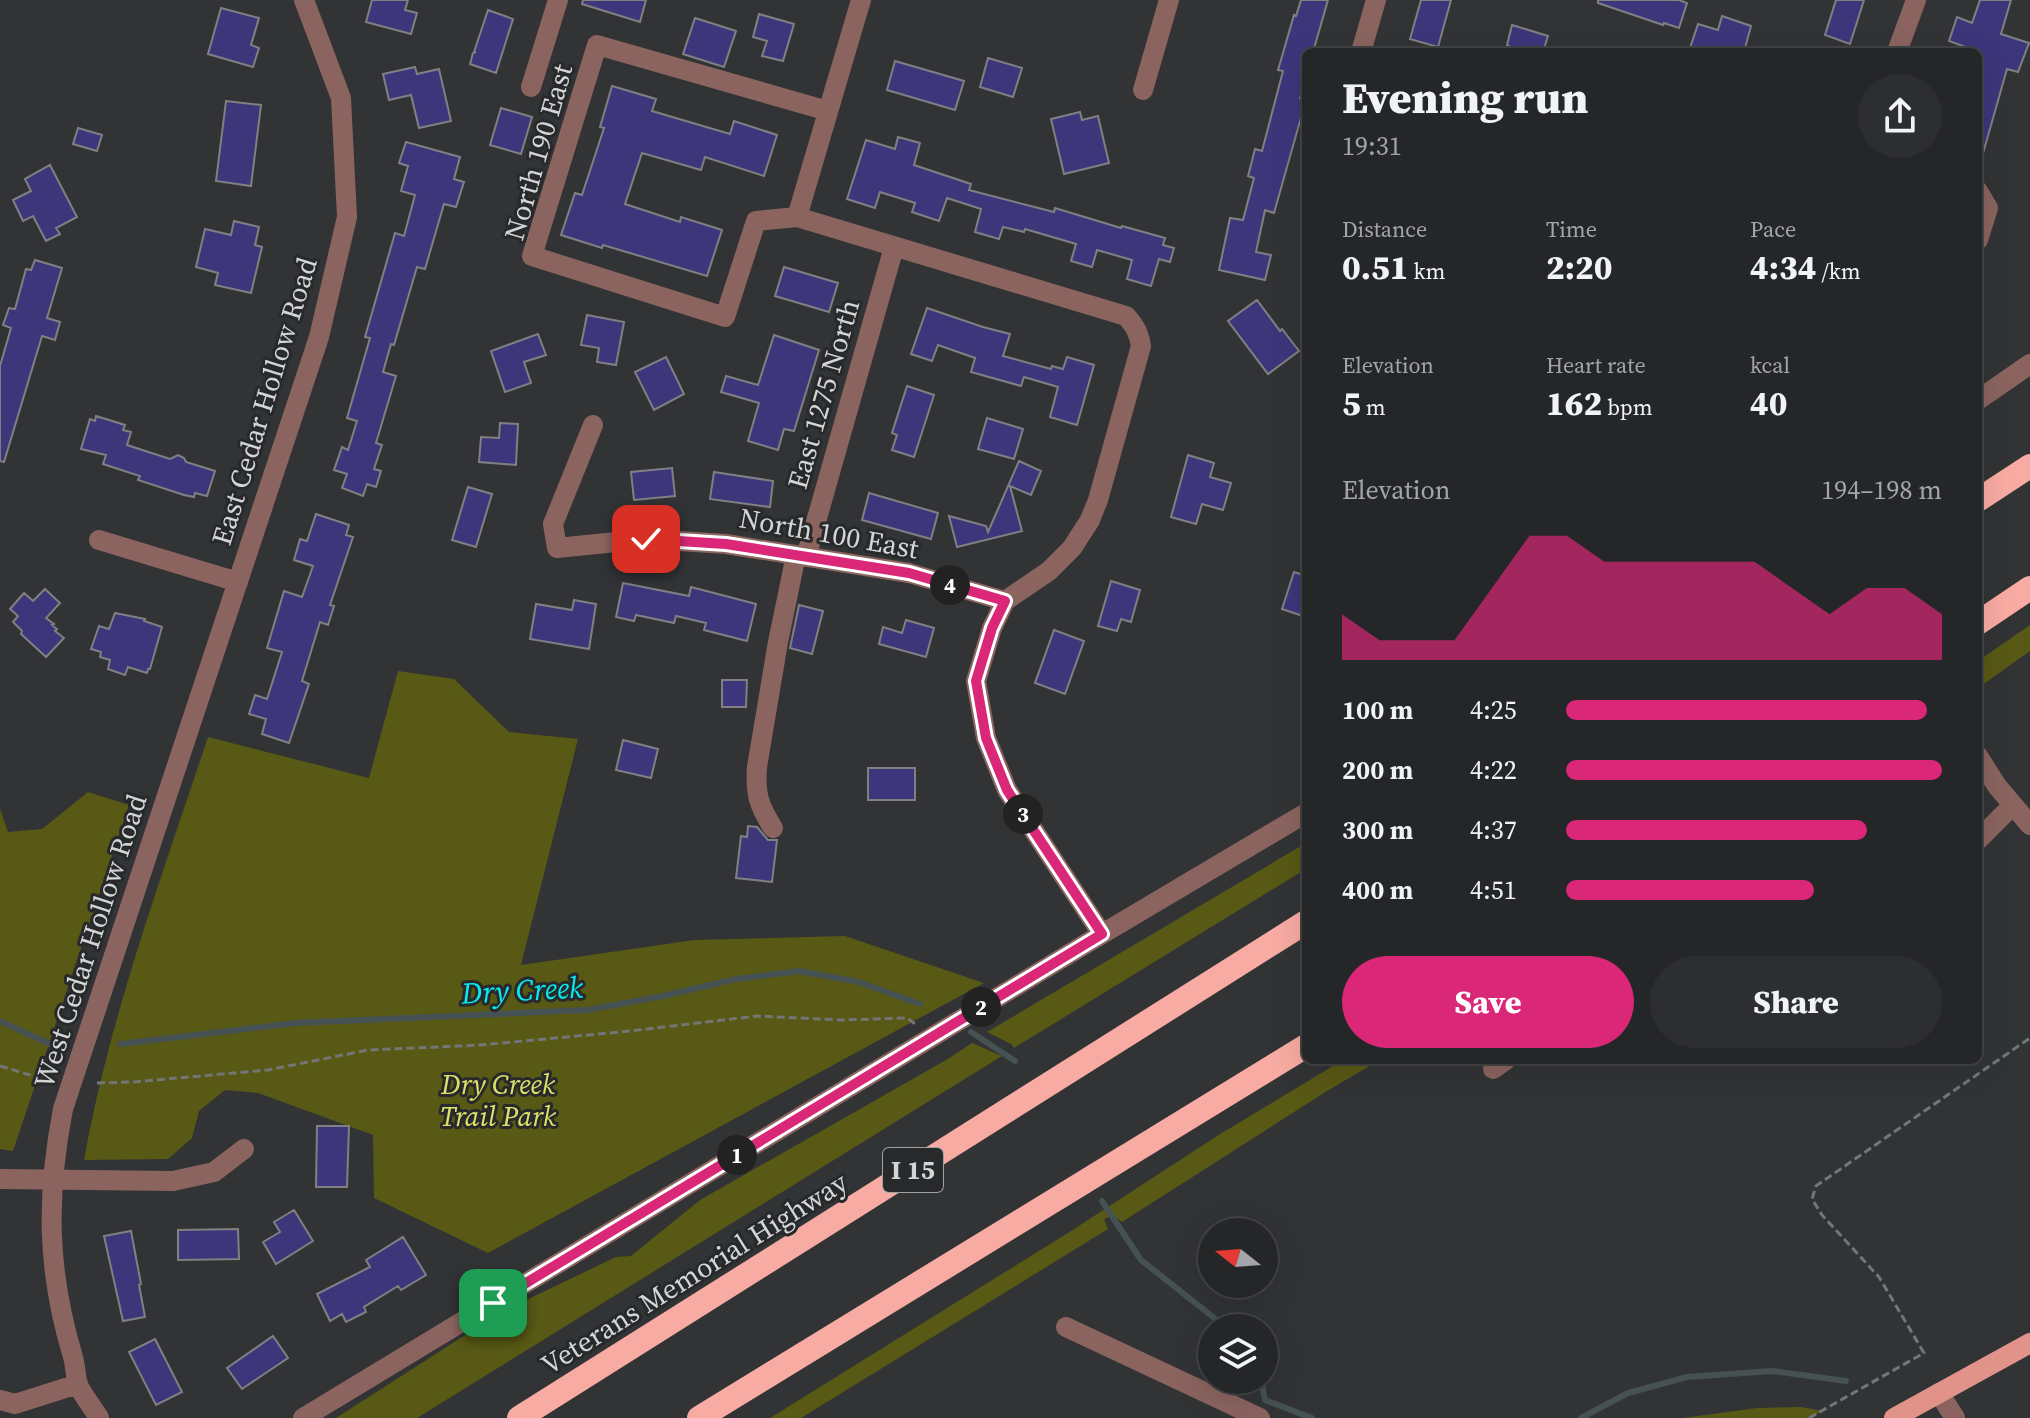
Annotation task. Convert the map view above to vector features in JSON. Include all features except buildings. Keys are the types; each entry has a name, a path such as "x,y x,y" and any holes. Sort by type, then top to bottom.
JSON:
{"highway":[{"path":"1982,497 2030,466"},
{"path":"1982,620 2029,588"},
{"name":"Veterans Memorial Highway","path":"519,1418 1302,925"},
{"path":"699,1418 1302,1048"}],"main road":[{"path":"1894,1418 2024,1347"}],"street":[{"name":"East Cedar Hollow Road","path":"192,723 319,337 347,217 341,98 304,0"},
{"path":"531,87 558,0"},
{"path":"797,217 861,0"},
{"path":"1143,90 1169,0"},
{"path":"1362,48 1376,0"},
{"path":"1898,48 1916,0"},
{"name":"North 190 East","path":"828,111 597,45 532,256 725,317 756,221 797,217 1126,316 1138,331 1141,346 1090,520 1072,548 1049,571 1005,601"},
{"path":"1982,198 1988,208 1982,227"},
{"name":"East 1275 North","path":"773,828 760,808 756,787 778,642 894,247"},
{"path":"1982,397 2030,364"},
{"name":"North 100 East","path":"593,425 553,524 557,548 646,539 726,544 909,573 1005,601"},
{"path":"99,540 238,582"},
{"path":"1005,601 992,628 976,681 986,738 1007,790 1102,934"},
{"name":"West Cedar Hollow Road","path":"99,1418 78,1384 58,1301 52,1256 52,1180 63,1109 192,723"},
{"path":"1982,764 2030,825"},
{"path":"1982,836 2013,805"},
{"path":"303,1418 1302,815"},
{"path":"0,1179 182,1180 214,1172 244,1149"},
{"path":"1066,1327 1260,1418"},
{"path":"0,1400 15,1404 78,1384"},
{"path":"1939,1393 1955,1418"}],"path":[{"path":"97,1083 268,1070 368,1050 481,1045 757,1016 841,1020 907,1018 916,1025"},
{"path":"1809,1418 1924,1353 1879,1277 1822,1215 1812,1199 1816,1186 2030,1038"},
{"path":"0,1066 47,1080"}],"green space":[{"path":"2030,625 2030,651 1982,685 1982,658"},
{"name":"Dry Creek Trail Park","path":"398,671 454,679 509,732 578,739 521,965 694,940 845,936 984,983 488,1253 374,1198 373,1135 258,1093 225,1090 199,1111 192,1138 168,1159 84,1160 123,999 208,737 369,778"},
{"path":"88,792 129,805 13,1151 0,1149 0,809 8,832 42,829"},
{"path":"1302,845 1302,871 1014,1048 987,1032"},
{"path":"972,1043 1002,1056 417,1418 336,1418 501,1312 616,1257 631,1256 700,1200"},
{"path":"1336,1064 1373,1064 1122,1222 1113,1215 1104,1219 1108,1229 801,1418 770,1418 1071,1231 1217,1136"},
{"path":"1801,1407 1823,1411 1810,1418 1683,1418 1757,1408"}],"waterway":[{"name":"Dry Creek","path":"120,1044 295,1023 587,1010 736,979 799,971 859,982 920,1004"},
{"name":"Dry Creek","path":"0,1021 54,1046"},
{"name":"Dry Creek","path":"971,1032 1015,1061"},
{"name":"Dry Creek","path":"1102,1201 1141,1260 1209,1314"},
{"name":"Dry Creek","path":"1581,1418 1628,1393 1687,1377 1772,1371 1846,1381"},
{"name":"Dry Creek","path":"1264,1394 1265,1400 1312,1418"}],"route":[{"path":"493,1303 1102,934 1007,790 986,738 976,681 992,628 1005,601 909,573 726,544 646,539"}]}
